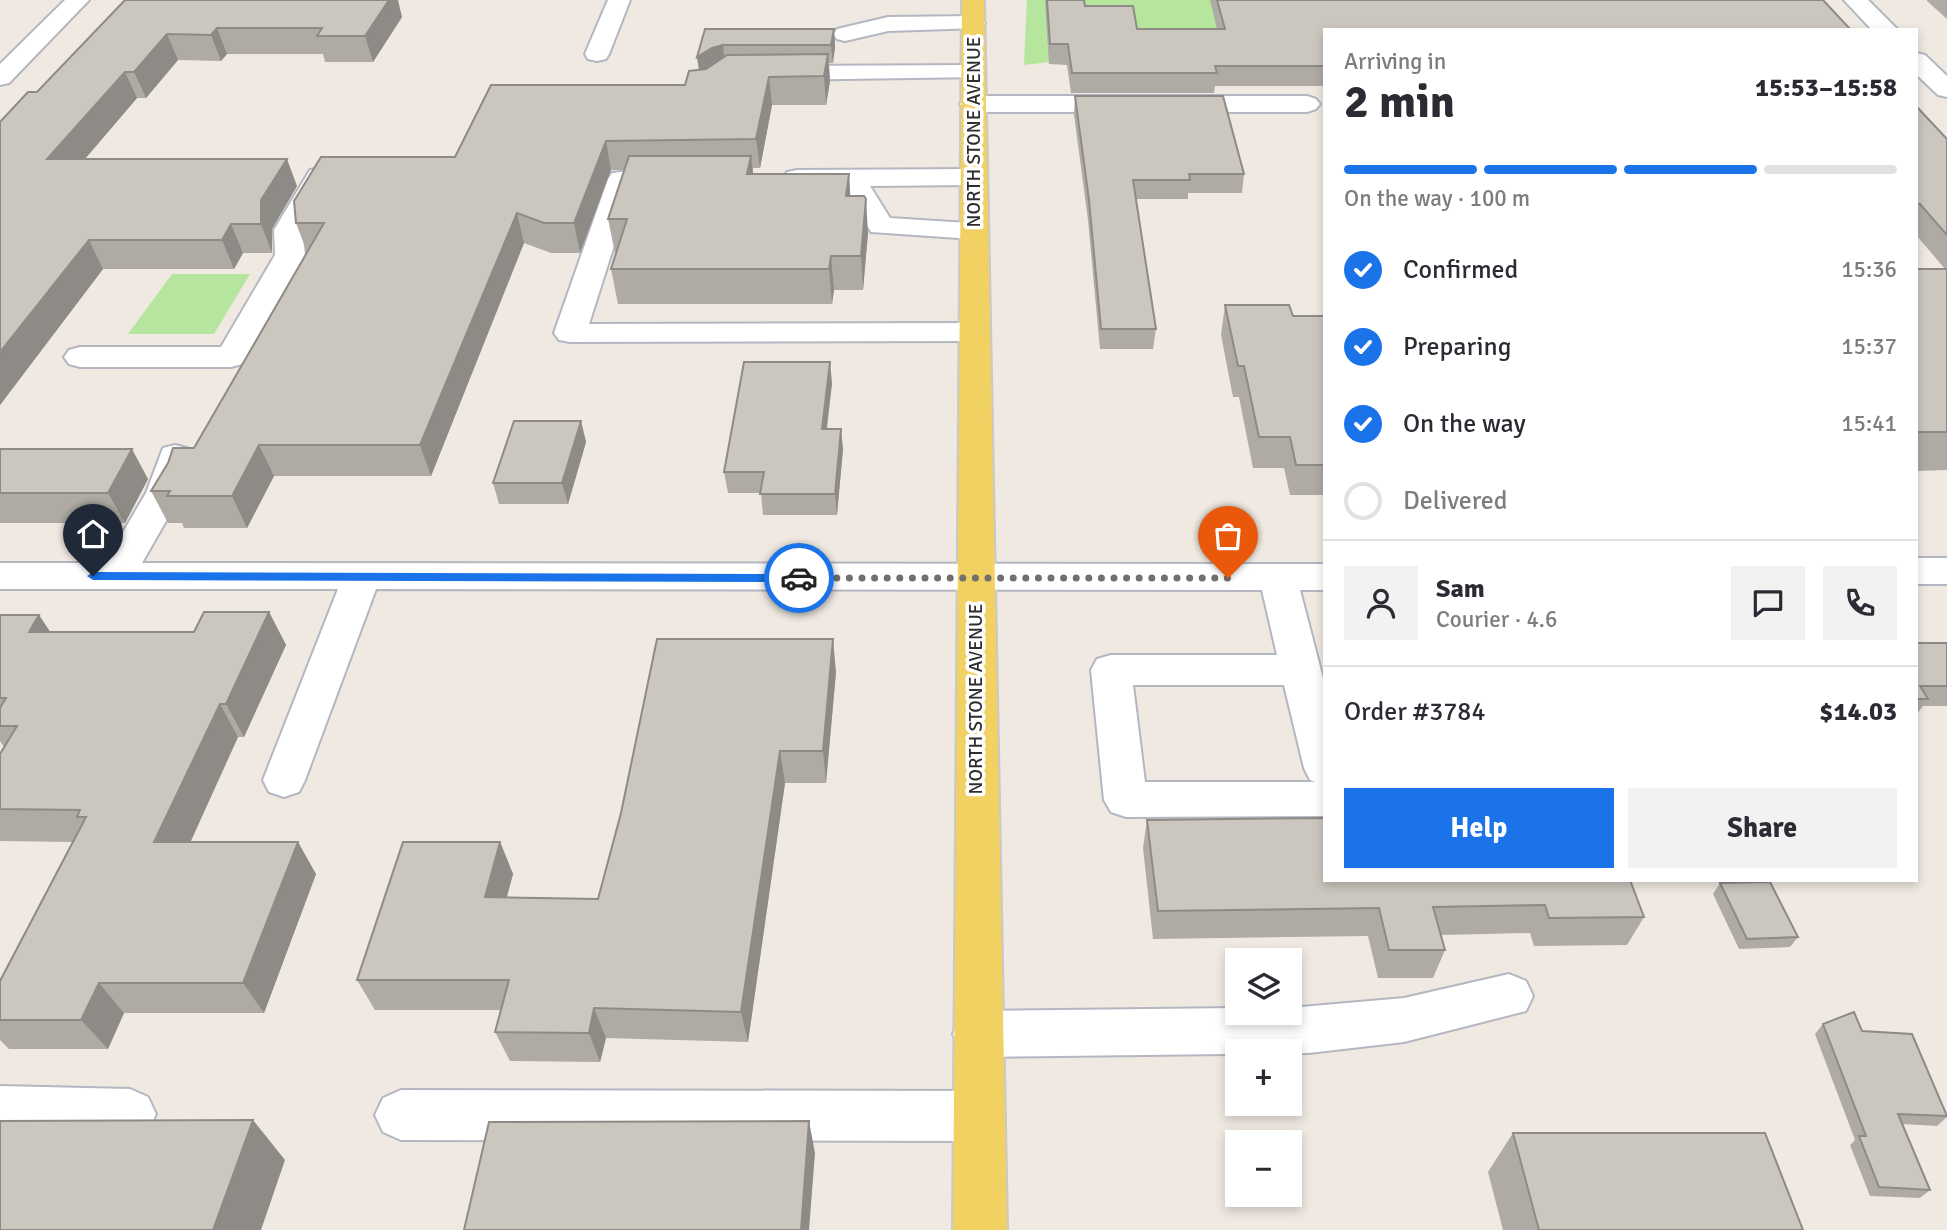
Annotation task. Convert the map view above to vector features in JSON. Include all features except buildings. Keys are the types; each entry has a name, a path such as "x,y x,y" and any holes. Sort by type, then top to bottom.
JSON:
{"main road":[{"name":"NORTH STONE AVENUE","path":"973,12 980,1230"}],"street":[{"path":"0,78 78,0"},
{"path":"597,54 619,0"},
{"path":"1855,0 1884,28"},
{"path":"845,34 888,24 973,12"},
{"path":"1918,63 1940,99"},
{"path":"752,73 973,88 1307,104"},
{"path":"80,357 231,357 290,255 288,230 320,176"},
{"path":"771,178 973,177"},
{"path":"851,178 881,226 973,230"},
{"path":"649,179 622,179 570,333 973,332"},
{"path":"116,576 164,494 177,451"},
{"path":"1918,571 1947,571"},
{"path":"0,576 1323,577"},
{"path":"284,780 362,577"},
{"path":"1278,578 1323,760"},
{"path":"1300,670 1111,670 1126,800 1323,799"},
{"path":"978,1034 1309,1030 1404,1020 1509,996"},
{"path":"0,1111 130,1114"},
{"path":"401,1115 979,1116"}],"green space":[{"path":"1027,0 1420,0 1331,28 1323,28 1323,30 1024,65"},
{"path":"172,274 250,274 214,334 128,334"}],"way so far":[{"path":"799,578 1228,578"}],"route":[{"path":"93,576 799,578"}]}
